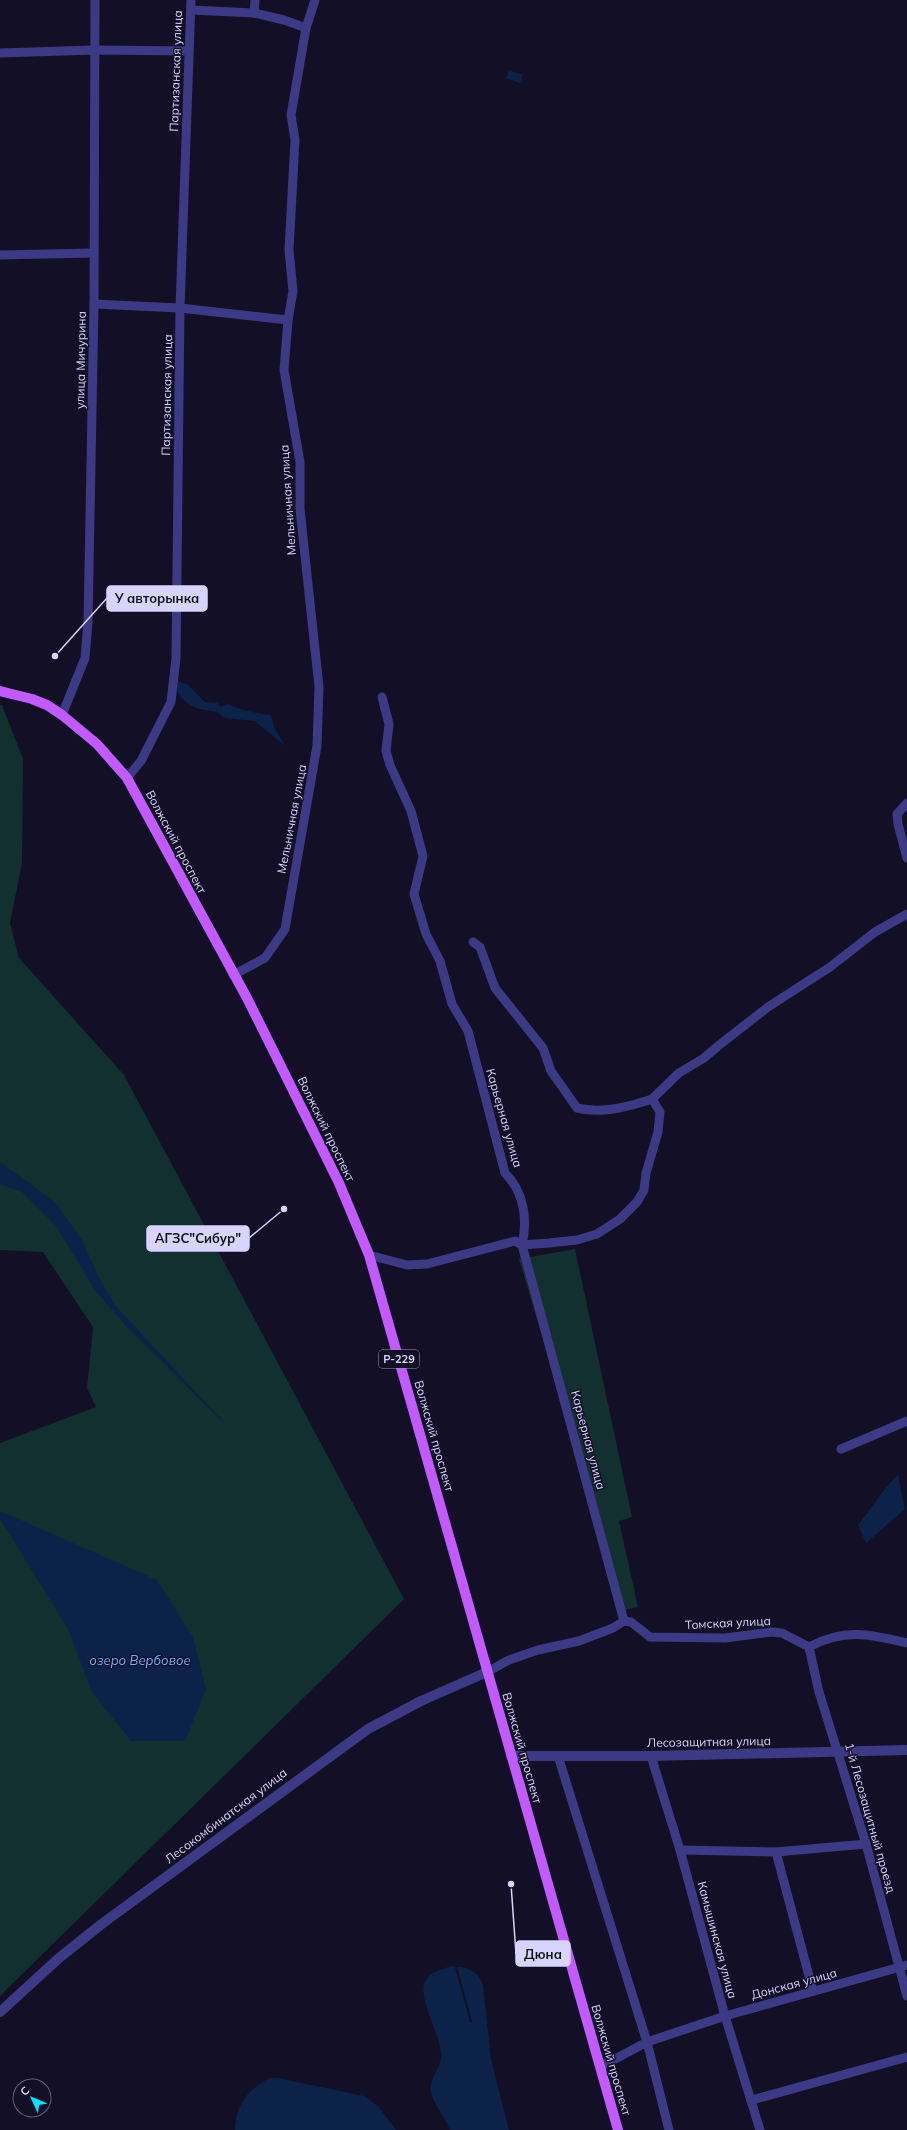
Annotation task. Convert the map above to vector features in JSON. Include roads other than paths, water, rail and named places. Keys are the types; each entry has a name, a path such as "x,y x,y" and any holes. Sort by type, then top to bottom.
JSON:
{"main road":[{"name":"Волжский проспект","path":"0,691 32,699 62,715 97,744 127,778 233,975 247,998 339,1183 369,1255 618,2130"}],"street":[{"name":"улица Мичурина","path":"62,715 82,670 86,651 88,614 94,304 95,0"},
{"name":"Партизанская улица","path":"127,778 141,762 171,702 174,676 180,308 191,0"},
{"path":"254,13 256,0"},
{"name":"Мельничная улица","path":"233,975 265,958 285,929 317,746 319,687 300,509 300,462 284,370 288,320 293,291 289,250 295,140 291,115 306,28 315,0"},
{"path":"191,10 254,13 284,20 306,28"},
{"path":"0,53 94,50 189,52"},
{"path":"0,255 93,253"},
{"path":"94,304 180,308 288,320"},
{"name":"Карьерная улица","path":"382,697 389,724 386,750 390,765 411,811 423,856 414,894 426,934 440,961 452,1004 468,1032 505,1173 513,1181 521,1195 525,1223 522,1245 624,1621"},
{"path":"907,803 897,814 898,824 907,858"},
{"path":"473,942 480,947 495,988 543,1048 551,1071 577,1108 588,1111 626,1107 652,1099 678,1074 704,1058 768,1007 830,967 875,932 907,914"},
{"path":"369,1255 407,1265 427,1264 515,1241 522,1245 577,1240 597,1234 620,1219 637,1202 644,1190 646,1173 658,1132 660,1112 652,1099"},
{"path":"841,1449 907,1421"},
{"path":"487,1672 509,1660 538,1650 579,1641 612,1628 624,1621"},
{"name":"Томская улица","path":"624,1621 631,1622 650,1637 725,1638 772,1632 782,1633 809,1647"},
{"path":"809,1647 824,1639 845,1633 868,1635 907,1643"},
{"name":"1-й Лесозащитный проезд","path":"809,1647 819,1692 839,1752 903,1967 907,1996"},
{"name":"Лесокомбинатская улица","path":"0,2012 59,1958 103,1923 356,1738 421,1701 487,1672"},
{"name":"Лесозащитная улица","path":"511,1756 651,1756 907,1750"},
{"path":"558,1756 647,2042 669,2130"},
{"name":"Камышинская улица","path":"651,1756 680,1850 725,2016 760,2130"},
{"path":"680,1850 776,1852 866,1844"},
{"path":"776,1852 813,1991"},
{"name":"Донская улица","path":"600,2067 647,2042 725,2016 903,1967"},
{"path":"752,2100 907,2057"}],"water":[{"path":"509,71 523,74 520,83 506,78"},
{"path":"178,681 188,685 205,702 217,703 221,707 228,704 248,711 271,715 274,727 285,746 255,721 224,718 218,712 204,710 188,704 176,689"},
{"path":"0,1162 54,1201 82,1240 98,1276 115,1305 229,1428 127,1327 95,1290 56,1226 22,1192 0,1184"},
{"path":"898,1475 905,1509 866,1543 858,1525 882,1493"},
{"name":"озеро Вербовое","path":"0,1511 157,1580 193,1637 206,1689 185,1741 131,1741 92,1692 68,1629 0,1519"},
{"path":"452,1966 475,1972 483,1985 491,2059 509,2130 450,2130 432,2097 432,2082 441,2057 438,2039 426,2007 424,1987 426,1980 431,1974"},
{"path":"269,2078 278,2078 364,2096 378,2106 396,2130 235,2130 237,2113 244,2099 249,2093"}],"place":[{"name":"У авторынка","path":"55,656"},
{"name":"АГЗС\"Сибур\"","path":"284,1209"},
{"name":"Дюна","path":"511,1884"}]}
